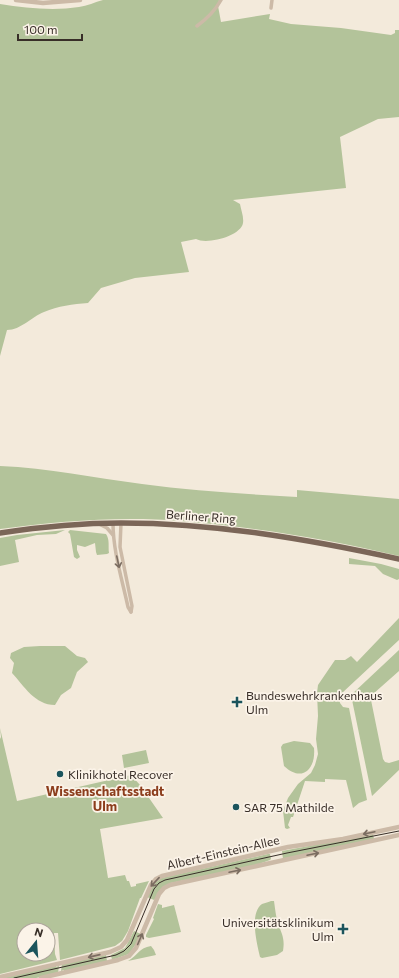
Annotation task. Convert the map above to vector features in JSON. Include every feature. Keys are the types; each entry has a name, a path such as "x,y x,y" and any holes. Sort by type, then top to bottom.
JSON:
{"main road":[{"name":"Berliner Ring","path":"0,533 56,526 113,523 179,525 240,530 300,539 399,559"}],"street":[{"path":"16,0 43,3 80,0"},
{"path":"197,26 214,11 221,0"},
{"path":"271,8 272,0"},
{"path":"113,523 113,535 128,607 131,612 132,606 120,547 121,523"},
{"path":"98,524 107,528 113,535"},
{"name":"Albert-Einstein-Allee","path":"0,977 110,952 121,948 128,940 150,887 154,881 161,876 288,847 343,839 399,827"},
{"name":"Albert-Einstein-Allee","path":"41,978 125,958 134,951 158,896 161,891 168,886 399,835"},
{"path":"110,952 108,957 112,962"}],"green space":[{"path":"103,0 219,0 218,6 221,22 270,14 269,19 291,24 341,28 391,35 395,33 395,30 399,30 399,117 378,119 340,137 346,188 233,200 240,204 243,218 241,228 230,235 215,240 201,241 196,239 181,242 189,272 135,278 101,288 88,303 55,308 39,314 17,328 7,330 0,356 0,4 30,8 59,9 82,6"},
{"path":"0,466 36,469 142,484 200,490 297,497 297,490 399,499 399,556 291,534 181,521 136,519 90,520 0,529"},
{"path":"65,530 56,534 37,535 15,540 19,562 0,566 0,538"},
{"path":"70,530 106,534 109,553 97,555 95,543 85,547 77,545 77,550 80,557 77,559 74,557 70,534 68,532"},
{"path":"349,558 399,569 399,579 397,580 383,574 375,566 349,564"},
{"path":"399,618 399,640 339,697 340,703 343,707 349,708 367,800 359,803 353,808 346,780 325,779 325,782 305,781 293,817 291,817 288,825 290,828 285,828 283,811 288,798 298,784 311,773 318,754 316,739 318,685 335,660 345,660 351,656 357,662"},
{"path":"65,646 77,656 85,658 88,662 77,672 71,688 61,695 55,705 42,702 30,694 12,673 14,663 10,658 11,653 24,647"},
{"path":"399,650 399,671 373,694 371,700 383,759 385,762 389,763 399,760 399,770 372,796 351,695"},
{"path":"0,728 17,801 131,775 140,785 163,818 100,829 108,878 125,875 131,887 136,886 136,884 149,881 140,898 128,931 122,941 115,946 60,960 56,922 16,922 16,962 49,962 0,974"},
{"path":"294,741 310,743 314,748 313,762 306,771 302,773 291,771 284,766 281,747 283,744"},
{"path":"146,750 149,763 124,768 122,755"},
{"path":"373,834 374,839 283,859 282,851"},
{"path":"270,854 270,860 256,865 171,883 154,900 147,897 154,884 161,878"},
{"path":"274,901 277,921 283,937 283,951 277,955 262,958 260,957 256,937 256,914 258,908 262,904"},
{"path":"158,904 162,905 162,908 174,905 181,932 149,938 146,937 154,919 153,918"},
{"path":"134,931 141,934 129,954 112,960 111,955 125,948"},
{"path":"151,946 156,955 128,961 141,950"},
{"path":"106,955 107,961 64,972 64,970 61,971 62,964"},
{"path":"56,965 56,967 59,966 58,973 36,978 3,978"}],"tram line":[{"path":"14,978 116,955 124,951 131,944 154,889 159,883 165,880 287,853 399,831"}],"place":[{"name":"Bundeswehrkrankenhaus Ulm","path":"237,702"},
{"name":"Klinikhotel Recover","path":"60,774"},
{"name":"SAR 75 Mathilde","path":"236,807"},
{"name":"Universitätsklinikum Ulm","path":"343,929"}],"district":[{"name":"Wissenschaftsstadt Ulm","path":"105,798"}]}
